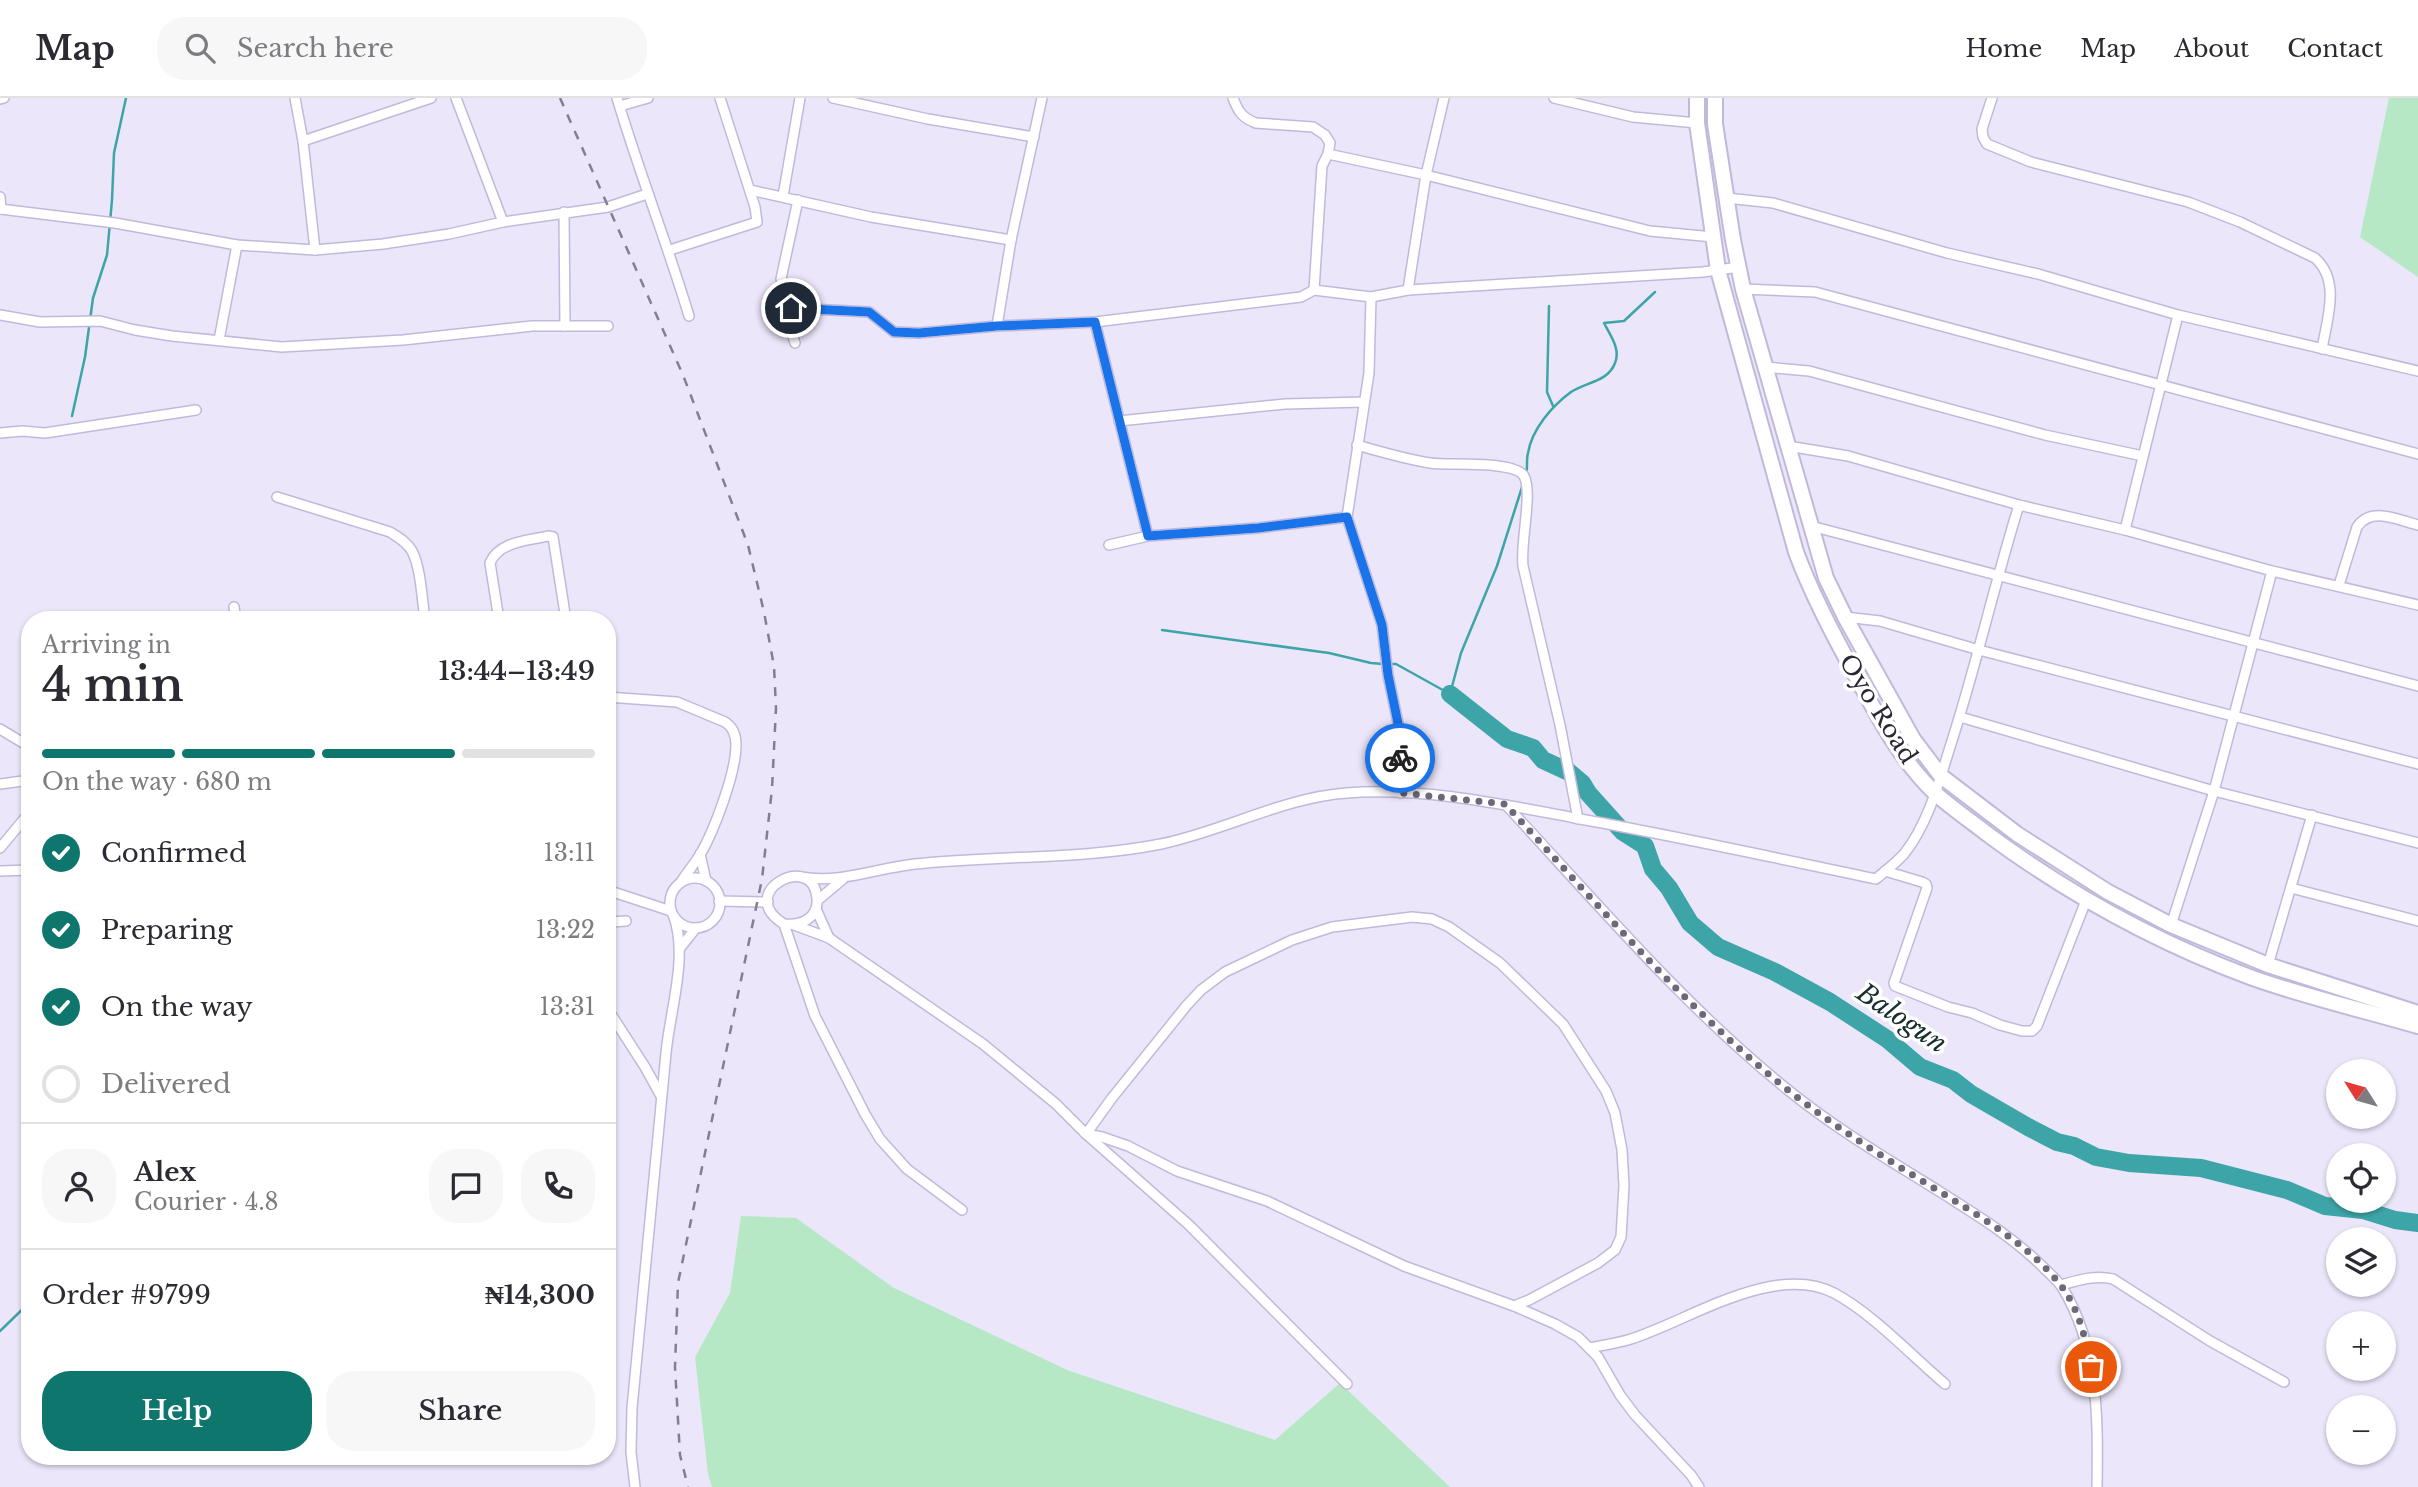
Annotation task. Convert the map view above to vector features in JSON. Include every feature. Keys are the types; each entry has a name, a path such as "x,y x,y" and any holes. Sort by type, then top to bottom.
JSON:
{"main road":[{"name":"Oyo Road","path":"1698,98 1698,123 1718,270 1796,552 1809,586 1876,713 1896,744 1935,793 2009,849 2162,940 2250,977 2418,1026"},
{"name":"Oyo Road","path":"1715,98 1715,124 1743,289 1826,578 1844,617 1913,739 1941,776 2017,834 2108,892 2171,925 2268,965 2418,1013"}],"street":[{"path":"295,98 303,141 315,250"},
{"path":"303,141 431,98"},
{"path":"456,98 503,222"},
{"path":"648,98 618,102 647,194 670,250 689,316"},
{"path":"670,250 757,222 750,190 720,98"},
{"path":"783,196 800,98"},
{"path":"834,98 928,119 1034,136"},
{"path":"997,326 1011,240 1042,98"},
{"path":"1233,98 1239,112 1248,120 1256,123 1312,127 1330,143 1322,166 1314,290"},
{"path":"1408,290 1426,175 1444,98"},
{"path":"1554,98 1633,117 1698,123"},
{"path":"1992,98 1983,129 1987,144 2031,162 2188,202 2240,222 2315,258 2325,267 2330,283 2322,349"},
{"path":"1328,154 1426,175 1650,231 1713,237"},
{"path":"750,190 871,217 1011,240"},
{"path":"0,197 1,209 115,223 237,245 315,250 383,244 449,234 503,222 608,207 647,194"},
{"path":"1727,198 1773,203 1947,253 2038,274 2178,315 2418,371"},
{"path":"781,279 798,200"},
{"path":"564,212 565,326"},
{"path":"219,340 237,245"},
{"path":"795,343 787,318 791,308 799,307 869,312 894,332 919,333 997,326 1095,322 1301,296 1314,290 1371,297 1408,290 1739,267"},
{"path":"1743,289 1815,292 2418,454"},
{"path":"1371,297 1369,373 1347,517 1382,625 1387,670 1399,728 1401,793"},
{"path":"0,315 40,322 100,321 172,337 282,347 403,340 532,326 608,326"},
{"path":"2125,530 2178,315"},
{"path":"1095,322 1148,536"},
{"path":"1765,367 1809,371 2045,435 2143,456"},
{"path":"1119,421 1285,404 1364,402"},
{"path":"0,433 22,430 45,433 196,410"},
{"path":"1357,445 1398,457 1432,463 1498,466 1518,470 1524,476 1527,487 1521,551 1523,566 1578,818"},
{"path":"1788,446 1847,456 2019,505 2125,530 2272,571 2418,605"},
{"path":"277,497 390,532 402,540 411,549 416,563 424,611"},
{"path":"1347,1384 1189,1225 1056,1104 983,1044 829,938 776,919 768,902 775,884 783,878 844,878 910,864 962,859 1108,853 1164,843 1287,804 1345,793 1401,793 1505,804 1876,879 1903,855 1918,832 1935,793 1960,717 1997,576 2019,505"},
{"path":"2339,585 2357,527 2362,520 2370,515 2418,525"},
{"path":"1109,545 1148,536 1258,528 1347,517"},
{"path":"1809,525 2418,686"},
{"path":"498,611 490,563 493,557 504,547 548,536 553,537 565,611"},
{"path":"2171,925 2214,791 2272,571"},
{"path":"234,607 235,611"},
{"path":"1844,617 1880,621 1979,650 2418,764"},
{"path":"616,697 677,702 732,726 736,745 732,769 714,826 700,854 670,898 672,914 679,932 680,948 662,1097 632,1408 631,1452 635,1487"},
{"path":"1960,717 2214,791 2418,843"},
{"path":"0,729 21,742"},
{"path":"0,784 21,781"},
{"path":"1505,804 1714,1027 1789,1091 1853,1138 2001,1230 2061,1284 2078,1319 2088,1349 2097,1404 2097,1487"},
{"path":"2268,965 2312,815"},
{"path":"0,848 21,823"},
{"path":"700,854 706,881"},
{"path":"0,871 21,870"},
{"path":"1885,871 1922,882 1927,888 1895,986 2022,1031 2032,1031 2037,1026 2088,898"},
{"path":"802,877 810,882 815,890 829,938"},
{"path":"680,948 696,928 713,920 719,901 715,889 706,881 693,878 681,882"},
{"path":"789,925 803,923 811,918 817,904 844,878"},
{"path":"2291,888 2418,921"},
{"path":"616,893 672,914 683,925 696,928"},
{"path":"719,901 768,902"},
{"path":"1086,1134 1187,1004 1225,972 1292,940 1332,927 1412,917 1432,919 1449,927 1500,963 1563,1024 1606,1091 1615,1113 1622,1150 1624,1197 1621,1237 1615,1250 1598,1263 1514,1306"},
{"path":"616,922 626,921"},
{"path":"789,925 815,1016 864,1114 880,1139 907,1169 961,1210"},
{"path":"616,1022 662,1097"},
{"path":"1086,1134 1128,1146 1177,1171 1267,1201 1404,1266 1514,1306 1555,1324 1578,1338 1598,1357 1635,1415 1699,1487"},
{"path":"2061,1284 2087,1277 2113,1279 2210,1341 2284,1382"},
{"path":"1590,1348 1630,1339 1740,1294 1771,1287 1803,1285 1832,1292 1857,1308 1945,1384"}],"green space":[{"path":"2389,98 2418,98 2418,277 2360,237"},
{"path":"741,1216 796,1218 894,1288 1067,1370 1275,1440 1340,1383 1450,1487 712,1487 708,1474 695,1357 730,1293"}],"waterway":[{"path":"72,416 85,357 93,298 107,255 114,153 126,98"},
{"path":"1526,474 1530,444 1544,419 1571,392 1602,378 1612,369 1616,347 1604,323 1624,321 1655,292"},
{"path":"1549,306 1547,392 1553,406"},
{"path":"1390,664 1396,664 1450,694 1461,653 1497,566 1523,484"},
{"path":"1162,630 1329,653 1383,664"},
{"name":"Balogun","path":"1450,694 1507,739 1533,748 1543,760 1569,772 1582,783 1623,832 1645,846 1653,869 1669,888 1690,923 1718,947 1775,972 1830,1002 1887,1039 1920,1067 1953,1080 1971,1094 2028,1127 2096,1157 2129,1163 2201,1168 2287,1190 2325,1206 2363,1210 2395,1220 2418,1223"},
{"path":"0,1331 21,1311"}],"railway":[{"path":"560,98 683,375 748,545 774,666 776,708 772,789 762,879 678,1283 675,1367 680,1455 688,1487"}],"way so far":[{"path":"1400,758 1401,793 1505,804 1714,1027 1789,1091 1853,1138 2001,1230 2033,1257 2061,1284 2078,1319 2091,1367"}],"route":[{"path":"791,308 869,312 894,332 919,333 997,326 1095,322 1148,536 1258,528 1347,517 1382,625 1388,675 1399,728 1400,758"}]}
